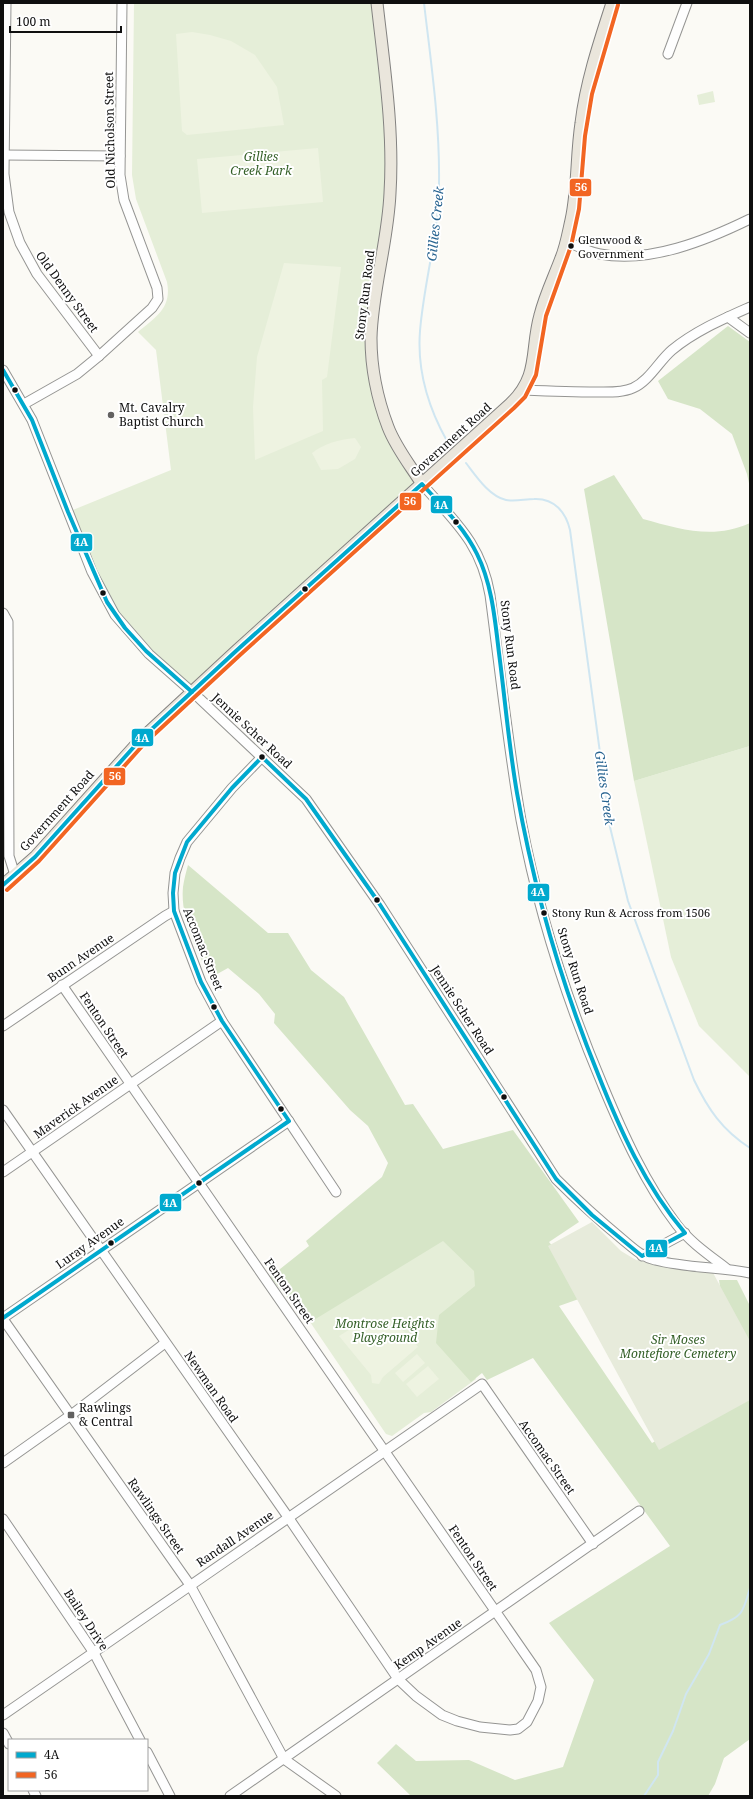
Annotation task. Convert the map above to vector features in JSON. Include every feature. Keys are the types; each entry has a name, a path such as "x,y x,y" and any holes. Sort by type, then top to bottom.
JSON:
{"main road":[{"name":"Stony Run Road","path":"377,3 390,122 391,170 388,219 373,314 372,358 379,400 388,427 399,450 422,484"},
{"name":"Government Road","path":"3,885 43,848 141,739 422,484 523,390 531,372 536,332 541,308 566,241 576,194 580,125 586,90 612,3"}],"street":[{"name":"Old Denny Street","path":"6,3 4,155 6,195 14,228 36,274 99,356"},
{"name":"Old Nicholson Street","path":"99,356 152,308 158,299 157,288 124,200 120,176 122,3"},
{"path":"668,54 687,3"},
{"path":"4,155 120,156"},
{"path":"566,241 586,250 606,255 630,256 672,249 707,239 750,219"},
{"path":"523,390 567,392 628,390 640,384 666,356 682,343 728,317 750,307"},
{"path":"728,317 750,333"},
{"path":"24,404 77,374 99,356"},
{"name":"Jennie Scher Road","path":"3,370 32,420 92,572 114,615 138,644 192,692 306,799 372,893 556,1179 592,1215 642,1256 654,1260 691,1267 728,1269 750,1273"},
{"name":"Stony Run Road","path":"422,484 469,538 478,553 486,575 490,595 513,770 522,821 541,904 569,997 591,1058 631,1149 657,1195 685,1233 705,1252 728,1269"},
{"path":"3,613 8,622 9,856 15,875"},
{"name":"Accomac Street","path":"262,757 232,788 187,842 175,873 173,893 174,912 201,982 222,1021 336,1192"},
{"name":"Bunn Avenue","path":"3,1026 62,985 174,912"},
{"name":"Fenton Street","path":"62,985 536,1670 540,1679 541,1692 532,1715 523,1726 514,1730"},
{"name":"Maverick Avenue","path":"3,1172 222,1021"},
{"name":"Newman Road","path":"3,1110 288,1517 398,1679 416,1696 442,1715 457,1721 480,1727 514,1730"},
{"name":"Luray Avenue","path":"3,1318 289,1121"},
{"path":"642,1256 685,1233"},
{"name":"Rawlings Street","path":"3,1318 190,1585 284,1759"},
{"path":"3,1463 71,1415 165,1343"},
{"name":"Accomac Street","path":"482,1384 593,1544"},
{"name":"Randall Avenue","path":"3,1715 482,1384"},
{"name":"Kemp Avenue","path":"230,1796 640,1511"},
{"name":"Bailey Drive","path":"3,1518 94,1653 139,1739"},
{"path":"3,1733 8,1742"},
{"path":"148,1754 170,1796"},
{"path":"284,1759 336,1796"}],"green space":[{"name":"Gillies Creek Park","path":"134,3 377,3 391,146 373,314 379,400 422,484 192,692 115,615 68,512 171,470 156,350 138,332 151,322 161,311 165,305 168,291 167,282 136,199 132,175"},
{"path":"192,32 231,41 255,55 277,87 284,125 187,135 182,131 176,34"},
{"path":"713,91 715,102 699,105 697,95"},
{"path":"318,148 323,202 202,213 197,159"},
{"path":"284,263 341,267 327,377 322,380 323,431 255,460 253,407 257,357"},
{"path":"728,326 750,342 750,488 747,474 732,434 700,409 668,399 658,381"},
{"path":"355,438 361,447 355,459 338,469 321,470 312,453 332,442"},
{"path":"614,475 643,519 683,529 710,532 723,531 750,523 750,746 634,781 584,489"},
{"path":"750,746 750,1077 699,1026 671,957 634,781"},
{"path":"188,865 268,933 288,933 311,970 344,997 405,1105 413,1104 443,1149 513,1130 579,1222 549,1242 578,1276 607,1289 559,1306 652,1443 695,1418 733,1378 719,1280 737,1280 750,1306 750,1739 724,1758 715,1784 708,1796 411,1796 377,1763 396,1744 416,1761 469,1760 515,1780 563,1767 594,1680 549,1623 670,1546 533,1358 487,1380 482,1373 471,1382 436,1343 439,1315 475,1286 474,1271 443,1241 309,1323 270,1277 309,1246 306,1241 382,1177 388,1163 368,1126 350,1110 274,1023 275,1014 259,994 228,968 210,978 190,934 184,911 183,887"},
{"name":"Montrose Heights Playground","path":"448,1218 497,1290 442,1328 476,1379 431,1412 424,1413 392,1436 386,1434 306,1316"},
{"name":"Sir Moses Montefiore Cemetery","path":"592,1222 621,1251 636,1260 690,1270 712,1271 750,1341 750,1400 659,1450 548,1246"},
{"path":"365,1320 382,1321 401,1329 418,1347 383,1377 379,1384 372,1383 371,1375 339,1336"},
{"path":"417,1354 425,1363 403,1382 395,1373"},
{"path":"428,1366 439,1379 417,1397 406,1384"}],"waterway":[{"name":"Gillies Creek","path":"424,3 437,116 439,184 437,221 422,312 420,359 429,401 447,441"},
{"name":"Gillies Creek","path":"466,463 483,485 500,498 509,501 534,499 548,501 554,504 566,518 570,530 610,827 628,901 694,1080 710,1110 731,1134 750,1148"},
{"path":"644,1796 658,1775 658,1762 673,1731 686,1694 709,1654 720,1625 734,1619 741,1612 750,1588"}],"transit line":[{"name":"56","path":"7,890 39,861 145,743 525,397 536,375 546,316 571,246 579,209 585,136 592,94 618,5"},
{"name":"4A","path":"3,370 32,420 68,512 107,602 125,628 146,651 192,692"},
{"name":"4A","path":"3,885 35,857 141,739 236,651 422,484 466,535 477,554 486,577 494,615 512,758 524,829 540,900 572,1005 598,1074 625,1137 646,1177 671,1215 685,1233 642,1256 592,1215 556,1179 377,900 306,799 262,757 232,788 187,842 175,873 173,893 174,911 201,982 222,1021 289,1121 3,1318"}],"place":[{"name":"Glenwood & Government","path":"571,246"},
{"name":"Mt. Cavalry Baptist Church","path":"111,415"},
{"name":"Stony Run & Across from 1506","path":"544,913"},
{"name":"Rawlings & Central","path":"71,1415"}]}
